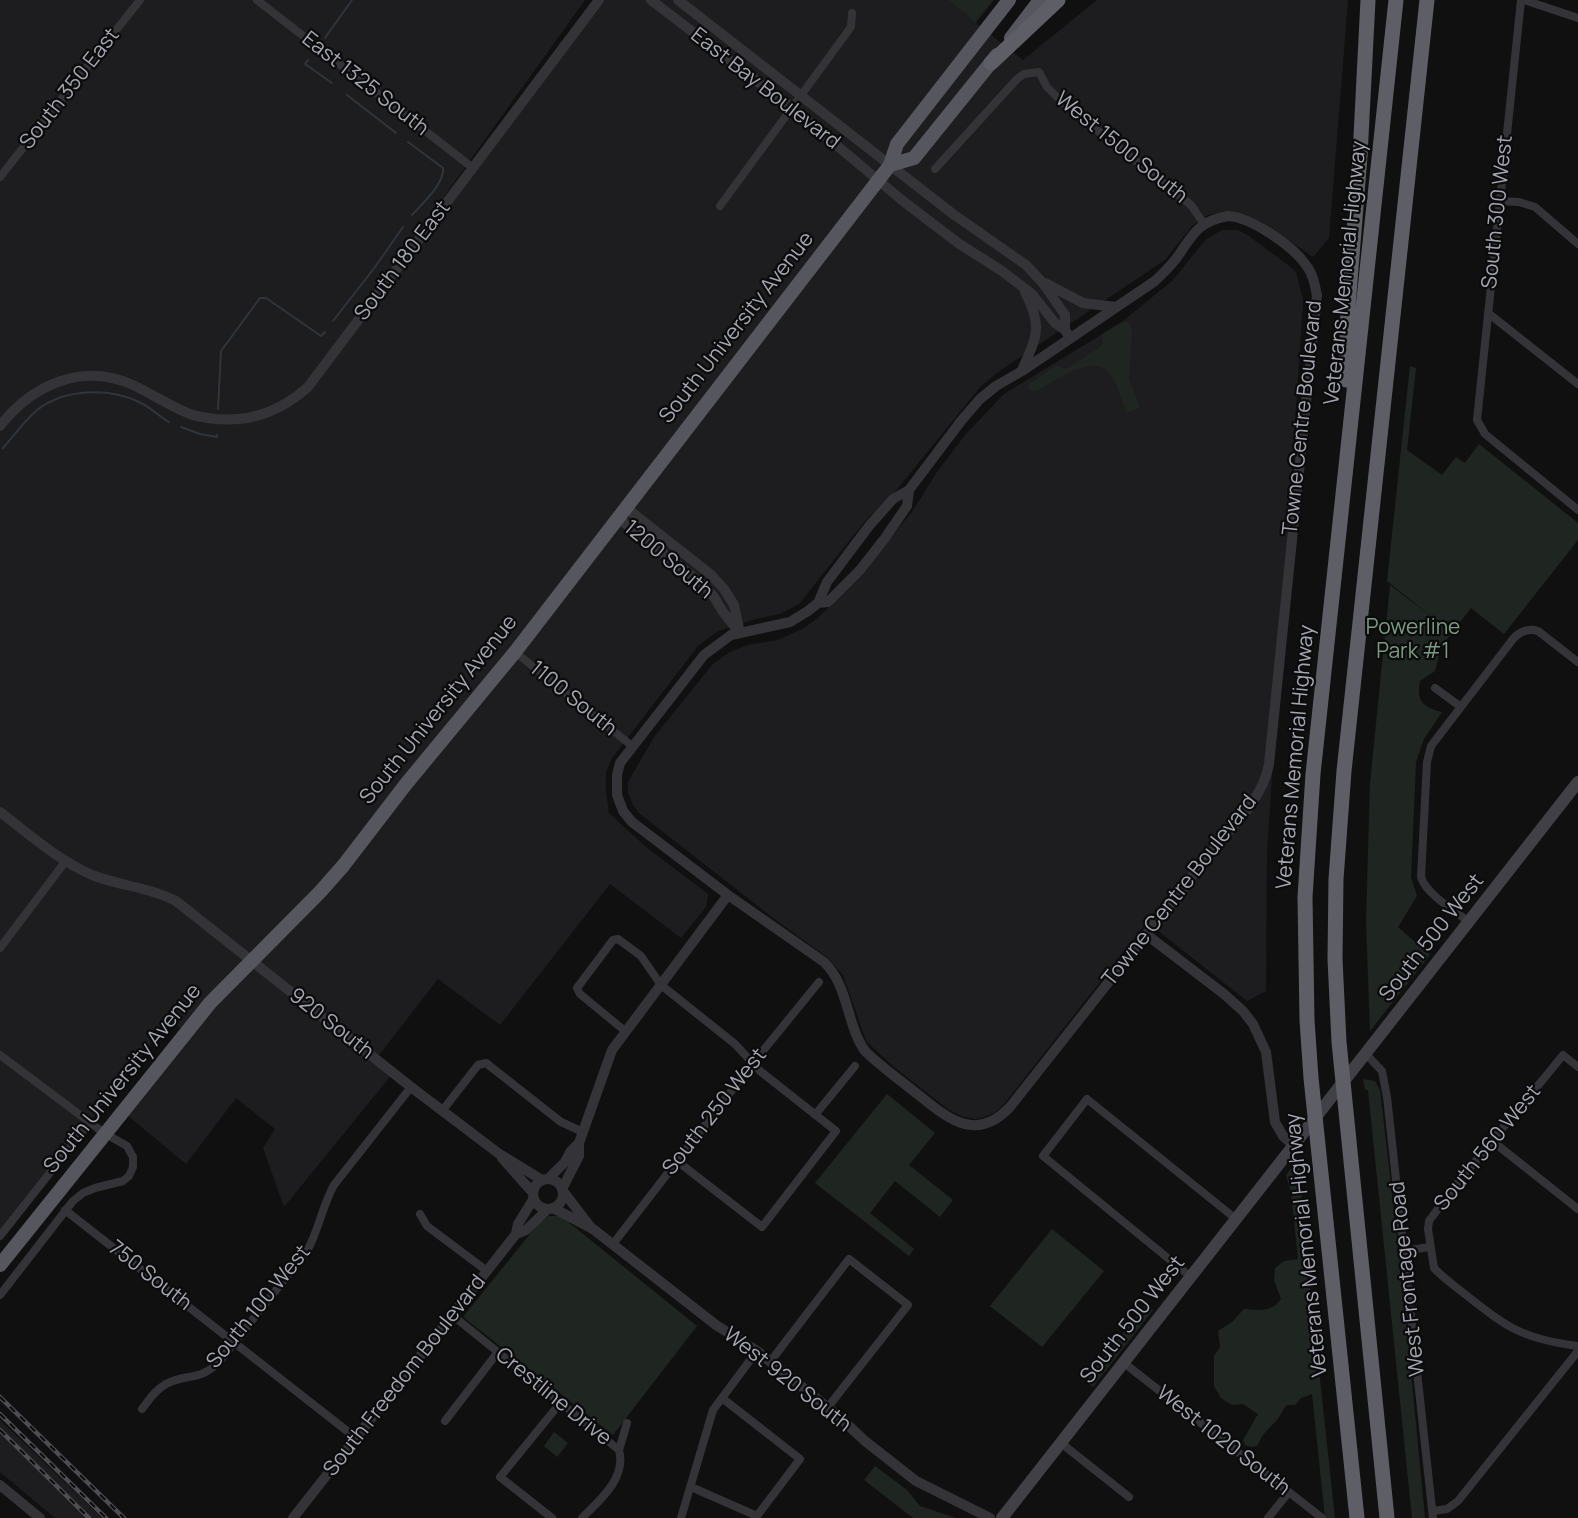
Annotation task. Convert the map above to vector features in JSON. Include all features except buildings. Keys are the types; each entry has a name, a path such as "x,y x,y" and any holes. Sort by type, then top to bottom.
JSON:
{"highway":[{"name":"South University Avenue","path":"0,1264 210,1003 335,875 514,652 890,165 897,144 1009,0"},
{"name":"South University Avenue","path":"890,165 914,158 1040,0"},
{"path":"991,63 1058,0"},
{"path":"1344,483 1348,306 1360,156 1368,0"},
{"name":"Veterans Memorial Highway","path":"1357,1518 1311,1078 1305,958 1306,866 1313,774 1396,0"},
{"path":"1388,1518 1339,1042 1335,912 1341,803 1427,0"}],"main road":[{"name":"South 500 West","path":"1002,1518 1578,782"}],"street":[{"name":"South 350 East","path":"0,177 140,0"},
{"name":"East 1325 South","path":"257,0 473,168"},
{"name":"South 180 East","path":"0,426 20,404 37,392 52,384 94,375 120,380 192,415 230,420 261,416 287,404 308,387 599,0"},
{"name":"East Bay Boulevard","path":"651,0 791,107 903,201 958,243 1032,294 1067,334"},
{"name":"East Bay Boulevard","path":"678,0 953,214 1011,254 1042,282"},
{"path":"1522,0 1578,18"},
{"name":"South 300 West","path":"1522,0 1499,201 1478,424 1485,434 1578,510"},
{"path":"720,206 852,27 852,13"},
{"name":"West 1500 South","path":"935,169 1017,79 1039,72 1047,87 1062,102 1195,208 1204,224"},
{"path":"1499,201 1519,202 1534,207 1578,244"},
{"name":"Towne Centre Boulevard","path":"1228,216 1245,219 1257,225 1292,250 1308,267 1317,296 1269,764 1265,783 1011,1107 992,1122 969,1125 955,1121 944,1114 870,1056 859,1042 842,990 832,970 638,827 623,811 617,795 617,775 620,763 704,655 718,643 740,633 790,622 818,603 828,602 866,563 907,506 909,490 974,406 996,386 1022,371 1067,334 1116,307 1155,281 1167,270 1186,242 1204,224 1228,216"},
{"path":"1042,282 1083,303 1116,307"},
{"path":"1042,282 1065,315 1067,334"},
{"path":"1022,286 1037,319 1037,332 1022,371"},
{"path":"1488,313 1578,384"},
{"path":"818,603 827,582 869,526 893,499 909,490"},
{"name":"1200 South","path":"621,512 710,574 724,589 734,605 740,633"},
{"name":"1200 South","path":"621,512 701,583 740,633"},
{"path":"1469,922 1426,888 1420,871 1427,762 1436,739 1513,639 1527,630 1538,631 1578,662"},
{"name":"1100 South","path":"514,652 632,746"},
{"path":"1435,688 1461,707"},
{"name":"920 South","path":"0,813 65,862 95,876 159,892 176,901 411,1087"},
{"path":"0,948 65,862"},
{"path":"498,1153 539,1206 550,1209 560,1203 562,1190 579,1156 579,1143 612,1050 728,895"},
{"path":"1147,935 1224,994 1248,1018 1263,1042 1266,1052 1275,1122 1283,1136 1294,1146"},
{"path":"625,1032 577,991 614,940 621,940 641,956 661,985 735,1044 753,1064 836,1131 762,1227 677,1161"},
{"name":"South 250 West","path":"613,1244 819,982"},
{"name":"West Frontage Road","path":"1366,1054 1378,1066 1385,1083 1433,1514"},
{"path":"0,1055 104,1133 127,1146 133,1157 133,1167 129,1176 123,1181 83,1193 65,1210 0,1295"},
{"name":"South 560 West","path":"1430,1247 1429,1221 1491,1140 1563,1055 1578,1067"},
{"path":"442,1111 478,1065 486,1063 561,1122 583,1132"},
{"path":"815,1115 855,1066"},
{"path":"411,1087 498,1153 545,1180 554,1180 562,1190"},
{"name":"South 100 West","path":"142,1409 155,1392 164,1385 174,1380 195,1377 213,1368 235,1343 307,1251 334,1185 411,1087"},
{"path":"1191,1277 1043,1156 1049,1148 1087,1100 1236,1220"},
{"path":"0,1236 90,1122"},
{"path":"1491,1140 1578,1209"},
{"path":"533,1196 537,1184 565,1162 579,1143"},
{"name":"West 920 South","path":"562,1190 593,1229"},
{"name":"South Freedom Boulevard","path":"293,1518 516,1234 518,1224 533,1196"},
{"name":"West 920 South","path":"550,1209 593,1229 716,1325 757,1352 828,1407 865,1442 916,1480 990,1518"},
{"name":"South Freedom Boulevard","path":"516,1234 526,1230 550,1209"},
{"name":"750 South","path":"65,1210 356,1438"},
{"path":"420,1214 427,1226 487,1271"},
{"path":"1405,1251 1430,1247 1432,1263 1437,1271 1504,1324 1533,1338 1578,1346"},
{"path":"770,1362 849,1259 908,1305 828,1407"},
{"name":"Crestline Drive","path":"452,1315 619,1450 621,1456 616,1478 608,1492 582,1518"},
{"path":"445,1421 498,1352"},
{"path":"681,1518 711,1416 757,1352"},
{"path":"1433,1514 1447,1509 1458,1501 1578,1352"},
{"name":"West 1020 South","path":"1124,1363 1322,1518"},
{"path":"691,1487 757,1516 800,1459 722,1398"},
{"path":"552,1518 500,1477 561,1402"},
{"path":"619,1450 627,1423"},
{"path":"1061,1443 1130,1497"},
{"path":"0,1485 40,1518"},
{"path":"1268,1518 1288,1492"}],"shaded area":[{"path":"0,0 585,0 329,357 599,0 994,0 976,23 1023,60 1097,0 1348,0 1329,238 1313,257 1262,222 1244,214 1227,212 1208,215 1192,226 1165,260 1001,370 981,386 894,493 865,521 799,604 780,614 718,631 698,646 612,758 606,772 609,813 646,847 708,894 706,907 681,938 610,884 500,1025 438,979 376,1059 393,1073 284,1207 263,1148 275,1129 236,1098 186,1164 122,1111 184,1031 169,1020 0,1236"},
{"path":"1222,230 1237,230 1246,234 1288,265 1296,272 1303,300 1267,852 1266,991 1247,1001 1147,922 1004,1104 997,1111 985,1117 975,1119 964,1117 949,1110 894,1067 866,1041 843,975 828,958 639,813 628,792 628,782 654,737 713,664 730,652 748,645 778,640 804,628 819,617 850,586 912,512 937,472 965,435 1004,394 1122,322 1173,280 1206,239"},
{"path":"0,1420 102,1518 55,1518 0,1472"}],"green space":[{"path":"949,0 993,0 975,22"},
{"path":"1127,321 1132,331 1129,378 1140,408 1126,413 1118,388 1110,374 1103,368 1094,366 1073,371 1035,392 1029,390 1029,384 1057,365 1067,369 1100,347 1103,343 1102,334"},
{"name":"Powerline Park #1","path":"1410,366 1416,368 1407,450 1442,475 1456,457 1465,463 1479,444 1578,523 1578,540 1504,634 1471,608 1441,647 1435,671 1420,681 1419,693 1422,702 1442,712 1424,739 1416,762 1411,877 1417,896 1398,927 1430,955 1370,1031 1366,921 1370,783 1390,585 1441,624 1387,581"},
{"path":"1363,1079 1375,1081 1380,1090 1403,1289 1425,1518 1412,1518 1368,1090 1365,1090"},
{"path":"887,1094 935,1133 909,1165 953,1200 940,1217 895,1181 870,1213 914,1249 909,1256 815,1183"},
{"path":"1299,1158 1303,1223 1335,1518 1325,1518 1312,1394 1301,1398 1295,1405 1287,1405 1263,1435 1258,1445 1252,1447 1245,1445 1243,1440 1258,1414 1243,1404 1232,1405 1221,1398 1214,1386 1214,1356 1220,1347 1218,1331 1232,1322 1244,1309 1265,1310 1273,1307 1281,1299 1274,1280 1275,1268 1284,1261 1298,1259 1291,1192 1286,1175"},
{"path":"549,1216 558,1216 567,1221 697,1326 613,1435 463,1317 538,1224"},
{"path":"1052,1229 1104,1271 1042,1347 990,1306"},
{"path":"1146,1304 1153,1310 1093,1387 1085,1381"},
{"path":"554,1432 568,1443 557,1457 544,1446"},
{"path":"875,1466 907,1490 920,1506 956,1518 913,1518 864,1480"}],"waterway":[{"path":"325,38 352,0"},
{"path":"308,60 305,64 332,83"},
{"path":"347,95 396,133"},
{"path":"408,142 443,168 443,174 437,187 412,215"},
{"path":"333,321 403,227"},
{"path":"218,409 221,351 260,298 266,298 321,336 325,332"},
{"path":"3,448 37,410 48,403 73,394 100,392 127,397 143,404 169,422"},
{"path":"181,427 200,434 217,437 217,435"}],"railway":[{"path":"0,1397 124,1518"},
{"path":"0,1414 106,1518"},
{"path":"0,1430 89,1518"}]}
